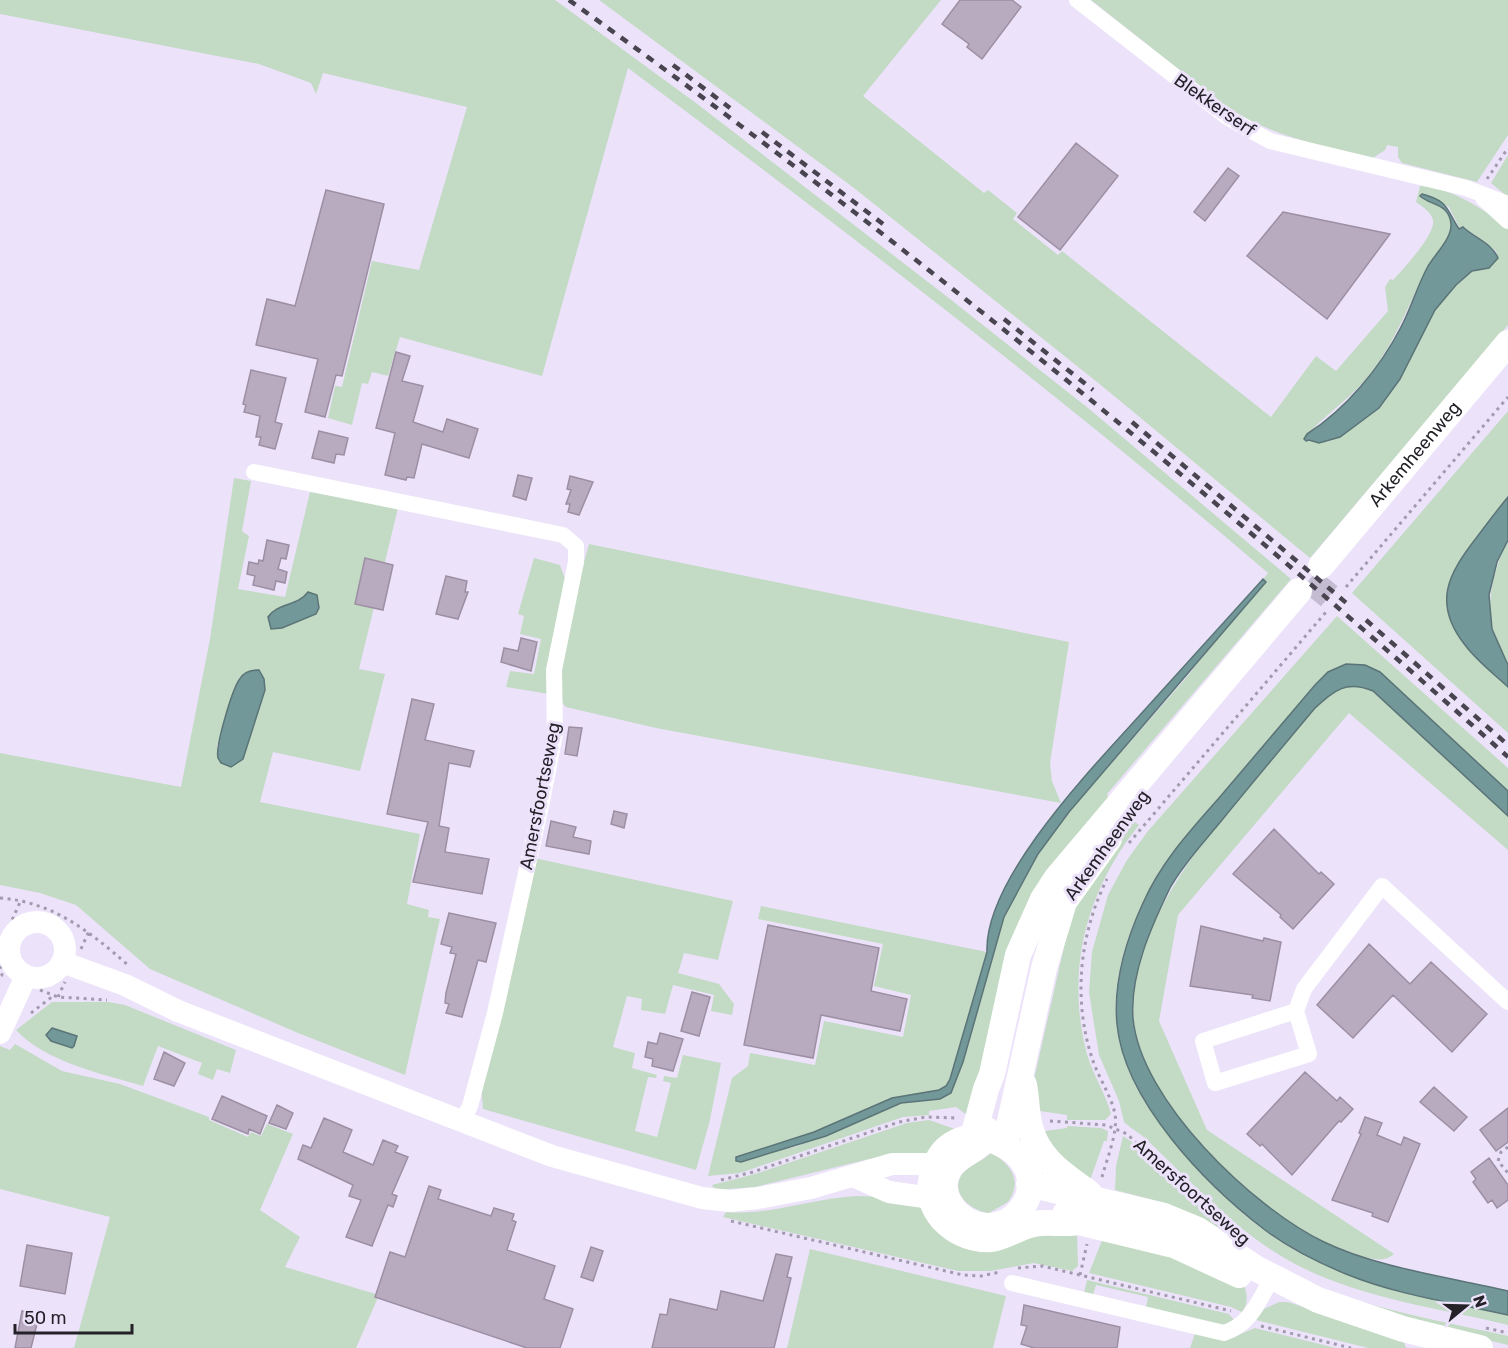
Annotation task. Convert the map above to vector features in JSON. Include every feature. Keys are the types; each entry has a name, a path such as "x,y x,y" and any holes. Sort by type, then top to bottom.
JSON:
{"main road":[{"name":"Arkemheenweg","path":"1332,576 1508,343"},
{"name":"Arkemheenweg","path":"1332,576 1508,369"},
{"name":"Arkemheenweg","path":"988,1140 995,1091 993,1074 1018,955 1047,892 1312,600"},
{"name":"Arkemheenweg","path":"988,1140 1022,1074 1044,968 1064,902 1126,816 1312,600"},
{"path":"41,922 50,925 57,930 64,945 62,962 51,974 34,978 26,976 10,959 9,948 4,937 24,924 41,922"},
{"path":"62,962 125,986 178,1011 552,1156 702,1198 743,1200 855,1177 892,1164 935,1185"},
{"path":"0,1033 26,976"},
{"path":"1022,1074 1029,1127 1041,1152 1059,1173 1101,1191"},
{"path":"855,1177 890,1192 935,1185 946,1178 953,1164 988,1140 1022,1161 1029,1184 1023,1217 993,1239 970,1237 959,1233 942,1218 935,1185"},
{"name":"Amersfoortseweg","path":"1029,1184 1101,1191 1198,1230 1269,1283"},
{"name":"Amersfoortseweg","path":"1023,1217 1083,1231 1174,1245 1413,1337 1478,1337"}],"street":[{"name":"Blekkerserf","path":"1077,0 1227,117 1254,134 1288,147 1466,188 1508,204"},
{"name":"Blekkerserf","path":"1478,194 1508,220"},
{"name":"Amersfoortseweg","path":"254,472 563,535 576,546 576,562 554,670 555,734 542,801 495,1013 470,1106 462,1121"},
{"path":"1296,1011 1203,1041 1215,1083 1309,1054 1296,1011 1304,989 1382,886 1508,1002"},
{"path":"1012,1283 1224,1333 1239,1328 1247,1320 1269,1283"}],"path":[{"path":"1478,194 1508,148"},
{"name":"Arkemheenweg","path":"1332,576 1508,397"},
{"name":"Arkemheenweg","path":"1125,848 1312,600"},
{"name":"Arkemheenweg","path":"1110,873 1088,930 1081,993 1086,1036 1099,1078 1113,1107 1114,1127"},
{"path":"0,898 21,900 63,915 89,931"},
{"path":"4,937 21,900"},
{"path":"711,1181 753,1172 899,1122 926,1117 957,1118"},
{"name":"Amersfoortseweg","path":"1047,1121 1114,1127 1139,1143 1208,1212"},
{"name":"Amersfoortseweg","path":"1101,1191 1114,1127"},
{"path":"1508,1147 1501,1152 1498,1161 1508,1173"},
{"path":"1080,1275 1083,1231"},
{"path":"1478,1337 1508,1333"}],"shaded area":[{"path":"0,0 555,0 696,103 950,299 1088,408 1291,579 1107,794 1109,802 1070,852 967,1115 956,1107 929,1111 929,1115 903,1117 740,1173 708,1176 732,1078 748,1066 750,1053 815,1065 824,1021 903,1037 911,995 874,986 883,944 758,919 761,906 987,952 946,1086 939,1090 892,1098 814,1132 736,1157 795,1147 901,1103 951,1093 963,1062 1004,917 1038,854 1069,812 1186,678 1268,573 1032,378 628,68 542,376 400,337 388,376 372,372 368,384 362,383 352,425 328,418 335,386 342,387 372,261 419,270 467,107 323,73 316,94 311,83 259,64 0,14"},
{"path":"599,0 941,0 863,96 984,193 988,190 1017,213 1013,219 1058,255 1062,251 1271,417 1316,356 1336,371 1388,311 1385,287 1418,251 1433,226 1430,215 1416,202 1420,186 1455,195 1508,227 1508,325 1310,558 1102,386 854,188","holes":["1426,195 1449,207 1460,229 1474,234 1496,251 1497,256 1486,269 1472,271 1456,285 1435,310 1400,379 1379,408 1340,437 1319,443 1304,439 1318,423 1359,387 1376,365 1393,338 1428,267 1448,237 1451,221 1446,211 1433,201 1421,198"]},
{"path":"1091,0 1508,0 1508,135 1477,182 1402,163 1398,157 1398,147 1387,145 1385,150 1373,158 1296,139 1243,117 1225,106"},
{"path":"1508,155 1508,197 1491,183"},
{"path":"1422,194 1442,203 1459,229 1463,227 1487,244 1498,258 1489,268 1472,271 1456,285 1435,310 1400,379 1379,408 1340,437 1319,443 1306,441 1304,439 1307,434 1348,400 1383,358 1405,320 1427,268 1449,235 1451,224 1447,212 1424,199 1420,196"},
{"path":"1508,411 1508,497 1462,556 1464,644 1508,687 1508,733 1352,593"},
{"path":"234,478 251,481 242,531 249,536 238,589 285,597 310,492 398,508 359,669 385,674 360,771 273,752 260,802 420,834 407,904 429,910 428,917 440,919 405,1075 298,1033 150,969 76,905 40,893 0,885 0,753 181,787 210,639","holes":["259,670 264,679 218,758 217,745"]},
{"path":"1508,497 1508,540 1497,562 1489,595 1492,629 1508,665 1508,687 1465,645 1449,616 1447,602 1448,589 1458,564"},
{"path":"1508,540 1508,665 1499,650 1494,635 1490,603 1496,571"},
{"path":"589,544 1069,642 1050,763 1052,781 1061,803 656,728 566,707 561,697 560,679 563,656 573,603"},
{"path":"534,558 560,565 567,584 549,694 506,687 510,671 534,674 541,639 520,634 524,616 518,614"},
{"path":"1263,579 1266,582 1069,812 1038,854 1004,917 963,1062 951,1093 940,1099 901,1103 826,1136 741,1162 736,1161 736,1157 814,1132 892,1098 939,1090 946,1086 987,952 991,922 1004,889 1024,855 1075,787"},
{"path":"308,592 317,595 319,608 316,614 282,628 271,629 268,617 272,612 299,600"},
{"path":"1337,616 1508,768 1508,791 1380,672 1354,666 1328,672 1162,867 1134,923 1121,964 1117,984 1117,1026 1124,1054 1153,1112 1196,1168 1244,1214 1267,1232 1329,1267 1368,1282 1508,1315 1508,1325 1368,1293 1323,1277 1272,1250 1228,1217 1145,1138 1124,1122 1119,1101 1099,1055 1089,992 1092,952 1108,895 1127,860 1148,831"},
{"path":"1346,664 1365,665 1380,672 1508,791 1508,816 1373,691 1355,686 1335,692 1315,708 1194,853 1170,888 1149,935 1138,968 1133,1018 1140,1050 1156,1083 1178,1116 1234,1178 1265,1204 1324,1242 1367,1259 1508,1291 1508,1315 1406,1293 1365,1281 1315,1260 1274,1237 1218,1190 1172,1139 1151,1111 1135,1082 1123,1053 1116,1008 1119,977 1131,932 1158,874 1187,835 1315,685 1328,672"},
{"path":"253,670 259,670 264,679 265,690 243,759 231,767 221,763 218,758 219,742 225,719 232,695 241,677"},
{"path":"1356,684 1373,691 1508,816 1508,850 1349,713 1178,915 1159,1021 1207,1130 1394,1254 1379,1260 1337,1247 1303,1232 1277,1215 1233,1177 1190,1131 1156,1084 1138,1047 1133,1013 1141,957 1157,918 1203,842 1315,708 1333,692"},
{"path":"1134,821 1139,825 1105,877 1093,905 1080,962 1078,992 1087,1054 1111,1114 1105,1120 1067,1120 1067,1115 1033,1110 1034,1079 1074,903 1100,859 1126,826"},
{"path":"534,858 733,901 718,960 684,953 678,973 719,984 734,1004 732,1015 711,1011 714,995 673,985 665,1014 641,1010 642,999 627,996 613,1047 635,1053 632,1068 657,1075 656,1078 648,1077 635,1131 657,1137 671,1083 663,1081 664,1076 677,1078 683,1055 721,1063 710,1120 696,1170 483,1109 481,1086"},
{"path":"52,1002 109,1002 125,1005 236,1050 230,1073 217,1069 213,1080 198,1074 202,1063 158,1046 143,1086 75,1066 42,1051 16,1030"},
{"path":"52,1028 77,1036 74,1046 72,1048 51,1041 46,1035"},
{"path":"15,1044 62,1071 120,1084 209,1117 209,1120 248,1137 251,1132 261,1136 267,1124 293,1134 260,1210 300,1237 285,1267 379,1295 356,1348 74,1348 110,1217 0,1189 0,1046 10,1050"},
{"path":"929,1120 955,1129 932,1153 869,1159 755,1187 715,1190 712,1185 755,1174 907,1123"},
{"path":"1067,1126 1101,1128 1108,1131 1107,1141 1104,1141 1089,1183 1082,1180 1038,1132 1067,1128"},
{"path":"1123,1136 1167,1172 1224,1229 1268,1261 1333,1292 1367,1303 1508,1336 1508,1345 1336,1303 1185,1211 1115,1190 1116,1166"},
{"path":"991,1153 1009,1168 1013,1174 1014,1187 1008,1202 989,1213 975,1209 969,1204 958,1187 963,1173"},
{"path":"857,1196 889,1197 1022,1235 1077,1233 1078,1266 1072,1271 1034,1263 990,1271 958,1271 723,1217 726,1212 759,1211"},
{"path":"1103,1238 1174,1254 1244,1286 1247,1299 1244,1309 1242,1312 1231,1307 1089,1273"},
{"path":"810,1249 1006,1296 993,1348 787,1348"},
{"path":"1087,1280 1229,1314 1234,1320 1223,1326 1146,1307 1148,1297 1096,1285 1093,1295 1084,1293"},
{"path":"1279,1302 1288,1302 1403,1340 1406,1348 1368,1348 1256,1320 1264,1309"},
{"path":"1255,1328 1336,1348 1190,1348 1195,1333 1233,1337"}],"building":[{"path":"960,0 1012,0 1021,7 982,59 967,47 969,44 942,24"},
{"path":"1076,143 1118,176 1060,250 1018,217"},
{"path":"1228,168 1239,176 1205,221 1194,212"},
{"path":"326,190 384,204 342,376 336,375 325,417 305,412 318,359 256,345 267,299 295,306"},
{"path":"1283,212 1390,234 1327,319 1247,256"},
{"path":"396,352 410,356 402,381 423,386 413,422 443,432 447,419 478,429 469,458 422,444 414,478 407,477 406,480 385,475 395,433 376,428"},
{"path":"251,370 286,378 275,422 282,424 275,449 259,445 261,437 256,437 260,416 244,412 246,405 243,404"},
{"path":"319,431 348,438 344,455 336,454 334,463 312,458"},
{"path":"518,475 532,478 526,500 513,496"},
{"path":"570,476 593,482 579,515 568,512 570,504 566,504 571,490 567,489"},
{"path":"267,540 289,545 286,559 281,558 278,569 287,572 285,583 276,581 274,590 253,585 255,576 247,574 249,562 258,564 259,560 263,561"},
{"path":"365,558 393,565 383,610 355,604"},
{"path":"446,576 467,581 465,592 468,592 458,619 436,614"},
{"path":"521,638 537,642 531,671 501,662 504,648 518,651"},
{"path":"412,699 434,704 425,740 474,751 470,767 449,763 439,826 449,828 445,852 489,859 482,894 413,882 428,822 387,814"},
{"path":"569,727 582,728 577,756 565,754"},
{"path":"614,811 627,814 624,828 611,824"},
{"path":"551,821 576,827 573,837 591,841 589,854 546,846"},
{"path":"1274,829 1319,874 1321,872 1334,884 1293,929 1280,917 1281,915 1233,874"},
{"path":"449,913 496,923 486,962 478,960 462,1017 446,1013 449,1004 445,1003 446,993 456,954 450,953 452,947 441,944"},
{"path":"768,925 879,948 871,991 907,999 900,1031 821,1015 813,1058 744,1045"},
{"path":"1201,926 1263,941 1264,938 1281,942 1270,1001 1252,998 1253,995 1190,986"},
{"path":"1369,944 1410,984 1431,962 1487,1014 1452,1052 1393,995 1353,1038 1317,1005"},
{"path":"692,992 710,997 699,1036 681,1031"},
{"path":"660,1033 683,1039 673,1071 652,1066 653,1059 645,1057 648,1042 657,1044"},
{"path":"164,1052 185,1063 174,1086 154,1079"},
{"path":"1305,1072 1337,1101 1340,1097 1353,1109 1341,1122 1339,1121 1292,1175 1262,1144 1260,1146 1247,1134"},
{"path":"1434,1087 1467,1117 1454,1131 1420,1102"},
{"path":"222,1096 267,1116 260,1134 249,1129 248,1134 212,1119"},
{"path":"277,1105 293,1113 286,1129 269,1123"},
{"path":"1508,1108 1508,1142 1496,1151 1480,1130"},
{"path":"1365,1117 1382,1123 1377,1135 1401,1145 1404,1137 1420,1144 1388,1222 1372,1216 1373,1213 1332,1200 1361,1134 1359,1133"},
{"path":"324,1118 352,1130 343,1152 373,1165 383,1140 398,1146 395,1152 408,1157 392,1194 397,1196 393,1207 388,1205 372,1246 346,1237 361,1200 349,1196 353,1185 298,1159 303,1145 311,1148"},
{"path":"1489,1158 1508,1185 1508,1200 1497,1208 1492,1200 1488,1203 1473,1182 1476,1179 1471,1172"},
{"path":"429,1186 441,1190 438,1199 491,1216 494,1208 514,1214 512,1220 516,1222 507,1250 555,1266 544,1299 573,1309 560,1348 527,1348 375,1297 390,1252 405,1257"},
{"path":"27,1245 72,1253 65,1294 20,1286"},
{"path":"591,1247 603,1251 593,1281 581,1277"},
{"path":"776,1254 792,1257 787,1277 791,1278 774,1348 652,1348 660,1314 667,1315 670,1299 717,1310 721,1291 763,1301"},
{"path":"1024,1305 1120,1327 1117,1348 1034,1348 1021,1344 1027,1326 1021,1325"},
{"path":"22,1311 39,1316 31,1348 15,1348"}],"tunnel":[{"path":"1311,598 1330,575"}],"railway":[{"path":"569,0 811,179 1049,366 1281,559 1508,757"},
{"path":"673,65 730,108"},
{"path":"762,132 883,224"},
{"path":"1004,319 1093,390"},
{"path":"1132,422 1350,606"},
{"path":"1366,620 1508,745"}]}
